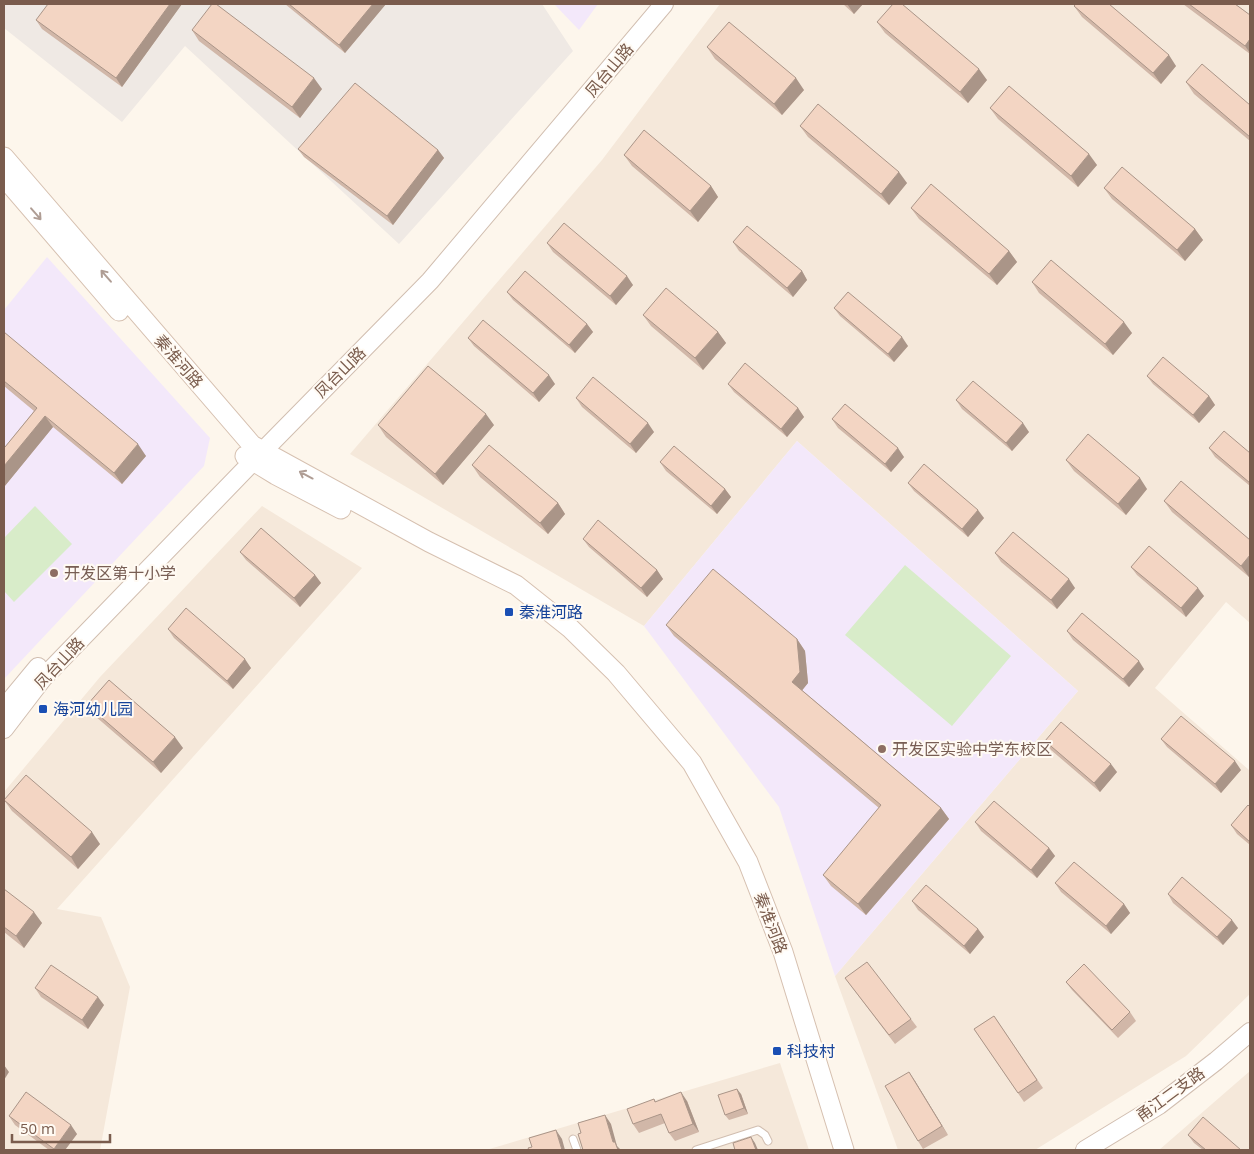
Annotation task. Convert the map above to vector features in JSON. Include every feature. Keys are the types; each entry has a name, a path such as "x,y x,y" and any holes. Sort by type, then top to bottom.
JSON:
{"main road":[{"name":"秦淮河路","path":"4,157 253,453 516,585 570,628 616,673 692,763 748,862 783,952 844,1150"},
{"name":"秦淮河路","path":"4,177 253,453 428,555 513,598 565,638 609,681 683,770 737,865 772,954 832,1150"}],"street":[{"name":"凤台山路","path":"4,729 43,678 422,274 650,4"},
{"name":"凤台山路","path":"4,708 34,670 430,281 664,4"},
{"name":"甬江二支路","path":"1085,1150 1159,1105 1250,1032"}],"lane":[{"path":"696,1150 758,1130 766,1135 768,1141"},
{"path":"573,1139 577,1150"}],"shaded area":[{"path":"4,4 542,4 573,51 399,244 185,46 122,122 4,28"},
{"path":"554,4 598,4 579,30"},
{"path":"720,4 1250,4 1250,623 1226,602 1155,688 1250,772 1250,994 1186,1056 1035,1150 898,1150 835,976 1078,691 797,441 644,626 350,454 602,160"},
{"name":"开发区第十小学","path":"47,257 210,438 204,466 4,679 4,310"},
{"name":"开发区实验中学东校区","path":"797,441 1078,691 835,976 779,807 644,626"},
{"path":"262,506 362,568 57,909 101,917 130,987 100,1150 4,1150 4,792 100,677"},
{"name":"科技村","path":"780,1063 809,1150 486,1150"},
{"path":"1250,1071 1250,1150 1159,1150"}],"green space":[{"path":"35,506 72,544 14,602 4,591 4,538"},
{"path":"905,565 1011,656 952,726 845,635"}],"building":[{"path":"48,4 170,4 116,78 36,20"},
{"path":"212,4 216,4 314,78 292,107 192,30"},
{"path":"289,4 373,4 339,45"},
{"path":"893,4 902,4 979,69 960,92 877,22"},
{"path":"1076,4 1109,4 1169,55 1153,73 1074,6"},
{"path":"1189,4 1235,4 1250,15 1250,39 1245,46"},
{"path":"729,22 796,78 774,104 707,47"},
{"path":"1202,64 1250,105 1250,137 1186,82"},
{"path":"355,83 438,150 387,216 298,149"},
{"path":"1009,86 1089,154 1071,176 990,108"},
{"path":"818,104 899,172 881,194 800,126"},
{"path":"644,130 711,186 690,211 624,155"},
{"path":"1122,167 1195,229 1177,250 1104,188"},
{"path":"931,184 1009,251 989,274 911,208"},
{"path":"564,223 627,276 610,296 547,243"},
{"path":"747,226 802,271 787,288 733,242"},
{"path":"1051,260 1124,322 1105,344 1032,282"},
{"path":"525,271 587,324 569,345 507,292"},
{"path":"666,288 718,332 695,358 643,315"},
{"path":"848,292 902,337 888,354 834,308"},
{"path":"483,320 549,375 533,393 468,338"},
{"path":"4,332 138,444 114,473 45,416 4,466 4,446 37,408 4,381"},
{"path":"1163,357 1209,396 1193,415 1147,376"},
{"path":"745,363 798,408 781,429 728,384"},
{"path":"428,366 486,414 435,474 378,425"},
{"path":"593,377 648,423 630,444 576,398"},
{"path":"973,381 1023,423 1006,443 956,400"},
{"path":"845,404 898,448 885,464 832,419"},
{"path":"1224,431 1250,453 1250,483 1209,448"},
{"path":"1088,434 1140,478 1118,504 1066,460"},
{"path":"489,445 558,503 540,523 472,465"},
{"path":"674,446 725,489 711,506 660,462"},
{"path":"924,464 978,510 962,529 908,483"},
{"path":"1181,481 1250,540 1250,555 1241,566 1164,501"},
{"path":"598,520 657,570 641,588 583,539"},
{"path":"261,528 315,575 294,598 240,552"},
{"path":"1013,532 1069,579 1051,600 995,553"},
{"path":"1149,546 1198,588 1181,608 1131,567"},
{"path":"713,569 797,639 800,672 792,682 941,808 858,904 823,875 881,805 666,625"},
{"path":"186,608 245,659 227,681 168,629"},
{"path":"1082,613 1139,661 1123,679 1067,631"},
{"path":"109,680 175,737 153,762 87,705"},
{"path":"1181,716 1235,761 1215,784 1161,739"},
{"path":"1061,722 1111,764 1094,783 1045,741"},
{"path":"26,775 92,832 71,857 4,800"},
{"path":"994,801 1049,848 1031,870 975,822"},
{"path":"1248,805 1250,807 1250,842 1231,825"},
{"path":"1074,862 1124,904 1106,926 1055,883"},
{"path":"1182,877 1232,920 1217,937 1168,894"},
{"path":"926,885 978,929 964,946 912,901"},
{"path":"4,889 34,912 16,936 4,927"},
{"path":"867,962 911,1019 889,1035 845,978"},
{"path":"1084,964 1130,1012 1112,1030 1066,982"},
{"path":"51,965 98,997 82,1020 35,988"},
{"path":"994,1016 1037,1080 1018,1093 974,1029"},
{"path":"909,1072 942,1126 918,1141 885,1086"},
{"path":"737,1089 744,1108 725,1115 718,1095"},
{"path":"26,1092 71,1125 54,1149 9,1116"},
{"path":"681,1092 693,1124 669,1133 661,1114 633,1124 627,1109 654,1099 655,1102"},
{"path":"605,1115 613,1142 615,1142 618,1150 583,1150 578,1134 581,1133 578,1123"},
{"path":"1203,1117 1241,1150 1206,1150 1188,1135"},
{"path":"556,1130 562,1150 529,1150 528,1148 532,1147 529,1138"},
{"path":"751,1137 756,1150 735,1150 733,1143"}],"place":[{"name":"开发区第十小学","path":"54,573"},
{"name":"秦淮河路","path":"509,612"},
{"name":"海河幼儿园","path":"43,709"},
{"name":"开发区实验中学东校区","path":"882,749"},
{"name":"科技村","path":"777,1051"}]}
